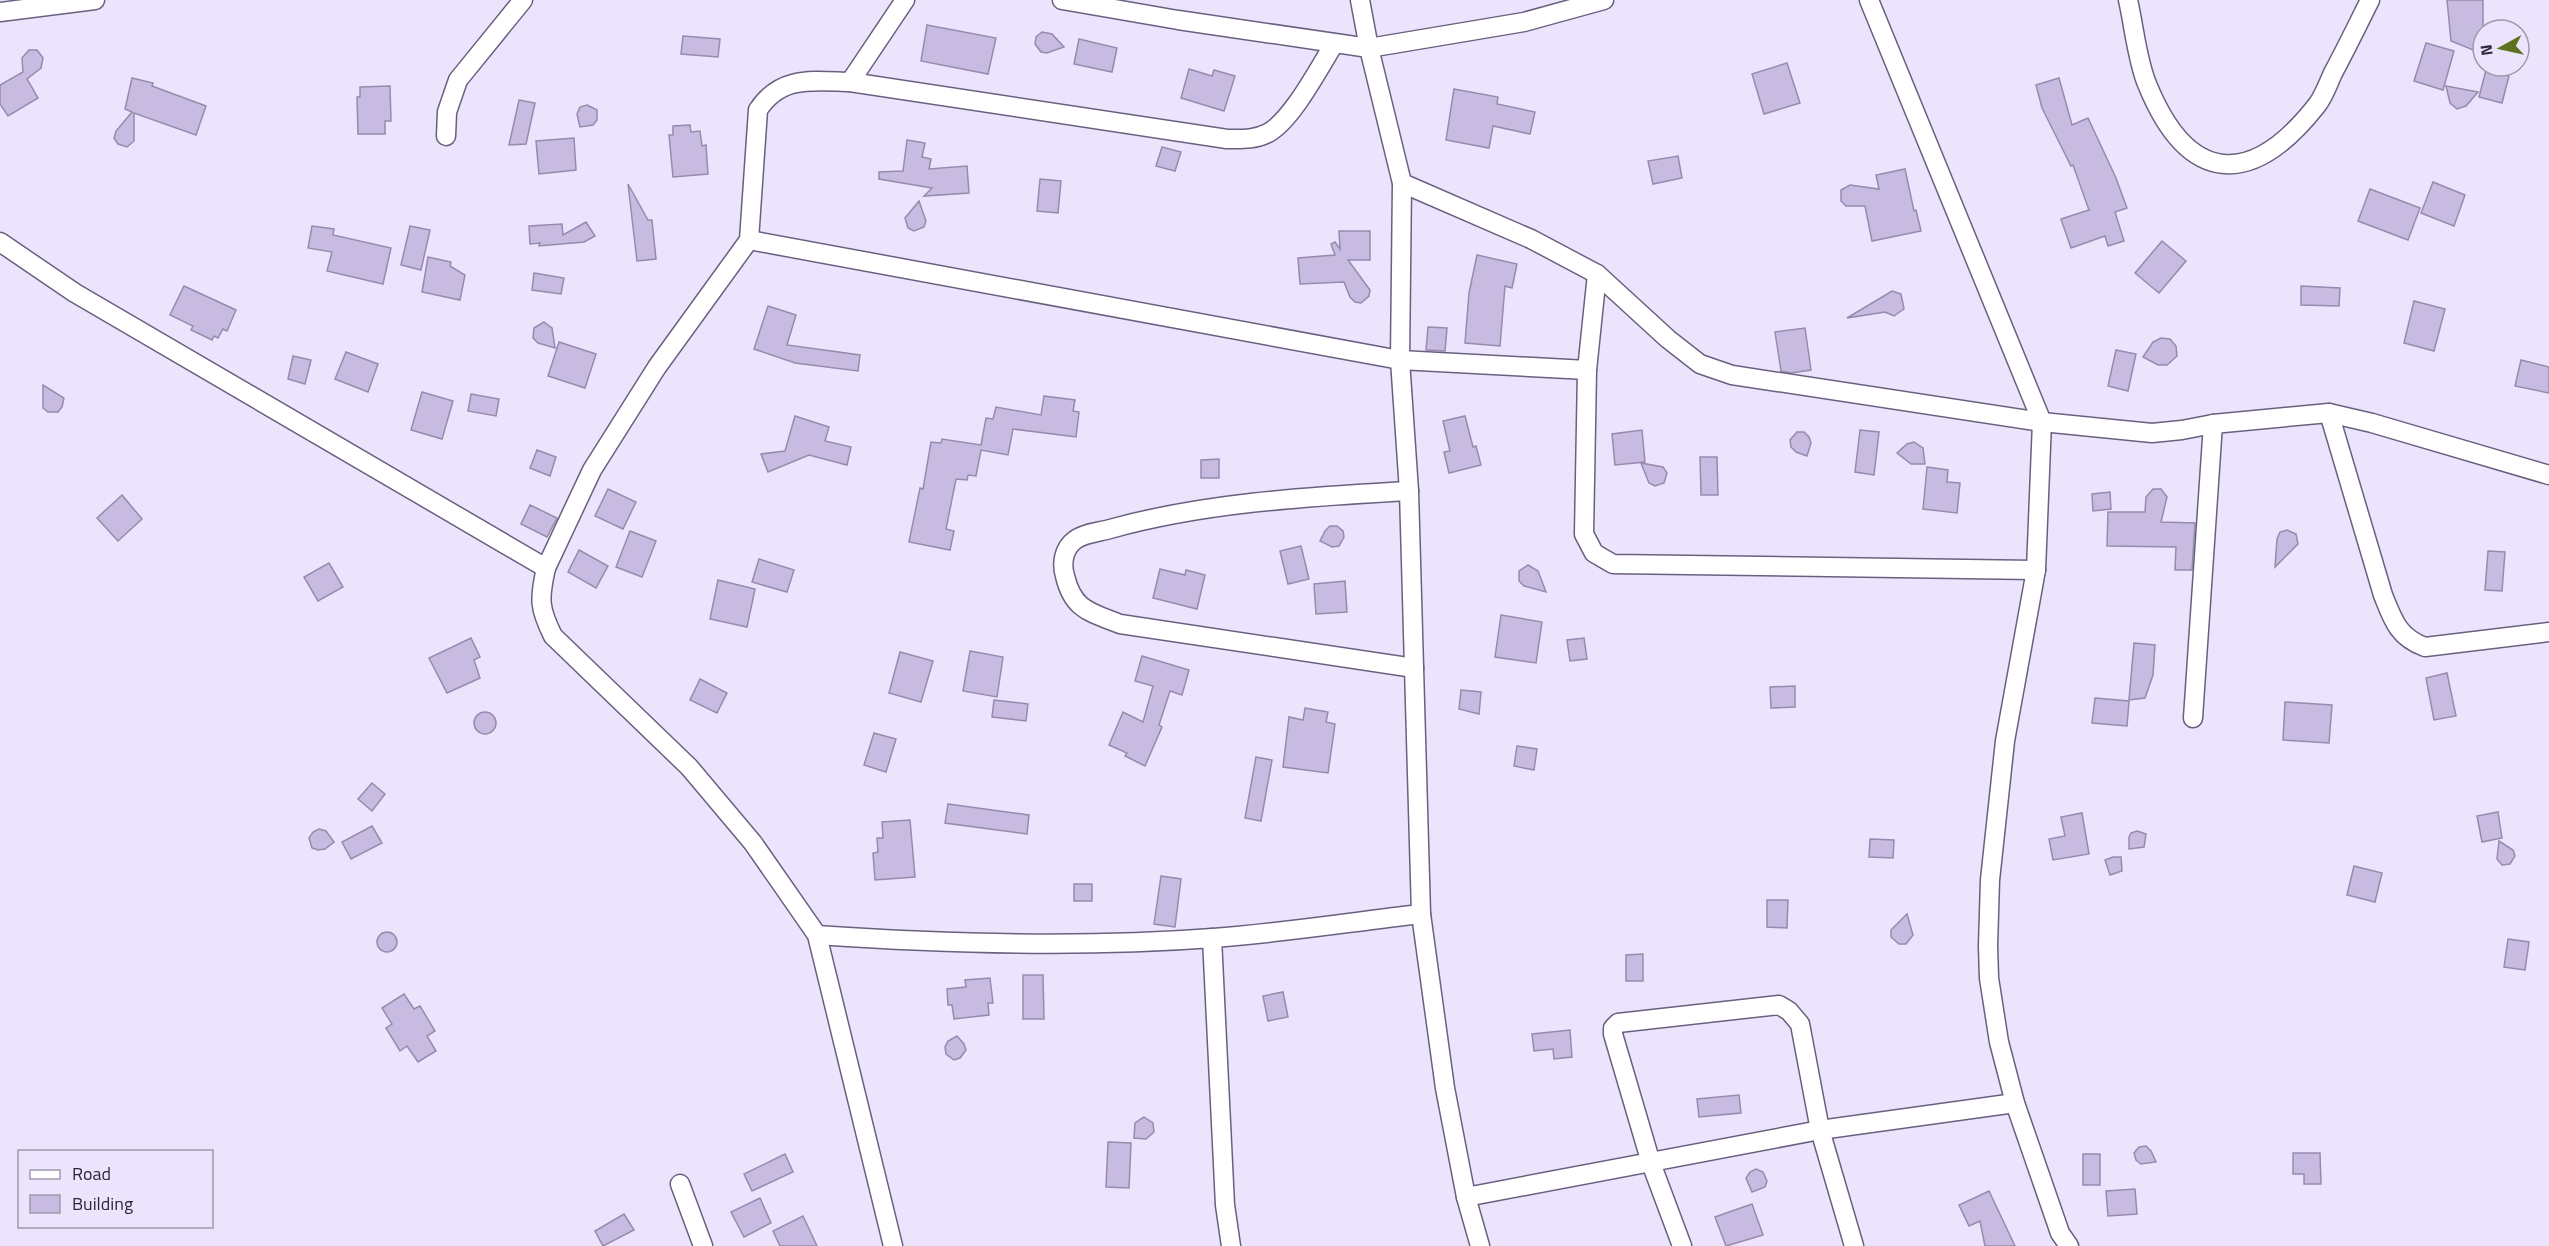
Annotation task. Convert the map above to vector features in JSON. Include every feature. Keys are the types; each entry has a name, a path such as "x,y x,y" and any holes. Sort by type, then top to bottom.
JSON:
{"street":[{"path":"0,12 95,0"},
{"path":"446,136 447,112 458,80 523,0"},
{"path":"850,82 905,0"},
{"path":"1062,0 1178,20 1369,48 1524,22 1604,0"},
{"path":"1360,0 1369,48 1402,183 1400,360 1409,491 1421,914 1445,1088 1466,1197 1480,1246"},
{"path":"1869,0 2042,422 2036,570 2006,741 1990,880 1989,978 1999,1042 2015,1102 2060,1233 2069,1246"},
{"path":"2128,0 2146,83 2170,131 2197,157 2221,164 2248,163 2277,147 2318,104 2370,0"},
{"path":"893,1246 817,935 753,843 689,768 553,636 543,615 539,596 546,568 592,470 657,367 749,240 758,110 768,95 784,86 806,81 850,82 1227,139 1250,139 1268,133 1284,122 1334,44"},
{"path":"1402,183 1531,239 1597,274 1668,339 1700,364 1732,375 2042,422 2152,433 2213,424 2329,413 2372,423 2549,475"},
{"path":"749,240 1400,360 1587,370"},
{"path":"0,242 75,293 546,568"},
{"path":"1597,274 1587,370 1584,534 1594,553 1613,564 2036,570"},
{"path":"2329,413 2383,595 2394,622 2409,641 2425,647 2549,632"},
{"path":"2193,718 2213,424"},
{"path":"1409,491 1270,499 1133,523 1076,539 1064,553 1064,574 1072,598 1087,611 1120,624 1414,668"},
{"path":"817,935 938,943 1035,944 1212,938 1421,914"},
{"path":"1212,938 1225,1205 1231,1246"},
{"path":"1682,1246 1651,1163 1613,1028 1617,1023 1779,1005 1789,1011 1800,1024 1820,1130 1854,1246"},
{"path":"1466,1197 1820,1130 2015,1102"},
{"path":"680,1184 703,1246"}],"building":[{"path":"2447,0 2483,0 2483,18 2471,18 2471,49 2451,41"},
{"path":"927,25 996,38 988,74 921,61"},
{"path":"1042,32 1052,34 1064,47 1047,53 1041,52 1035,44 1036,37"},
{"path":"683,36 720,39 718,57 681,54"},
{"path":"1079,39 1117,48 1112,72 1074,64"},
{"path":"2426,43 2454,51 2443,90 2414,81"},
{"path":"29,50 37,50 43,58 41,68 27,79 38,98 8,116 0,104 0,85 23,72 22,58"},
{"path":"1787,63 1800,103 1764,114 1752,74"},
{"path":"1189,69 1212,76 1214,70 1235,76 1224,111 1181,98"},
{"path":"132,78 153,83 152,86 206,106 196,135 134,113 134,141 127,147 118,144 114,138 116,131 132,112 125,109"},
{"path":"2059,78 2072,125 2088,118 2116,178 2127,208 2115,212 2124,241 2108,246 2105,236 2071,248 2061,219 2089,210 2073,165 2071,166 2042,108 2036,85"},
{"path":"2484,78 2508,78 2502,103 2479,97"},
{"path":"390,86 391,121 385,121 385,134 358,134 357,97 360,97 360,87"},
{"path":"2446,86 2478,92 2466,106 2457,109 2450,103"},
{"path":"1454,89 1498,97 1497,104 1535,112 1530,134 1493,126 1489,148 1446,140"},
{"path":"519,100 535,103 526,144 509,145"},
{"path":"587,105 597,110 597,120 593,125 580,127 577,114 580,107"},
{"path":"690,125 691,132 700,131 702,146 706,145 708,174 673,177 669,135 673,135 673,126"},
{"path":"574,138 576,170 539,174 536,141"},
{"path":"907,140 925,143 922,157 931,159 929,169 967,166 969,193 924,196 932,188 879,179 879,172 903,171"},
{"path":"1162,147 1181,152 1175,171 1156,166"},
{"path":"1678,156 1682,178 1653,184 1648,161"},
{"path":"1905,169 1921,231 1872,241 1865,206 1846,206 1841,201 1841,190 1850,185 1879,189 1876,175"},
{"path":"1040,179 1061,181 1058,213 1037,211"},
{"path":"2433,182 2465,195 2454,226 2421,213"},
{"path":"628,184 648,220 652,220 656,259 637,261"},
{"path":"2370,189 2420,208 2408,240 2358,221"},
{"path":"919,201 926,221 924,227 914,231 908,228 905,218"},
{"path":"586,222 595,236 584,242 539,246 540,243 530,244 529,226 562,224 563,235"},
{"path":"312,226 334,229 333,235 391,248 383,284 327,271 332,252 308,248"},
{"path":"410,226 430,230 421,270 401,265"},
{"path":"1339,231 1370,231 1370,260 1348,260 1370,290 1369,296 1361,303 1355,302 1350,297 1344,282 1300,284 1298,258 1335,255 1331,244 1335,242 1340,249"},
{"path":"2162,241 2186,261 2159,293 2135,273"},
{"path":"1477,255 1517,264 1512,288 1505,286 1500,346 1465,343 1469,293"},
{"path":"428,257 451,262 450,266 465,275 460,300 422,292"},
{"path":"534,273 564,278 561,294 532,290"},
{"path":"184,286 236,310 227,331 223,329 218,338 214,336 212,340 191,330 193,326 170,315"},
{"path":"2301,286 2340,288 2339,306 2301,305"},
{"path":"1892,291 1901,294 1904,309 1894,316 1885,312 1847,318"},
{"path":"2414,301 2445,309 2434,351 2404,343"},
{"path":"768,306 796,315 787,345 860,355 858,371 795,363 754,349"},
{"path":"544,322 552,328 555,348 538,343 533,338 534,328"},
{"path":"1428,327 1447,328 1445,351 1426,350"},
{"path":"1805,328 1811,370 1791,373 1781,371 1775,332"},
{"path":"2161,338 2170,339 2176,346 2177,356 2167,365 2158,365 2143,357 2153,342"},
{"path":"559,342 596,354 585,388 548,376"},
{"path":"2116,350 2136,354 2128,391 2108,386"},
{"path":"346,352 378,364 368,392 335,379"},
{"path":"293,356 311,360 305,384 288,379"},
{"path":"2521,360 2549,367 2549,393 2515,386"},
{"path":"43,385 64,398 58,412 48,412 43,408"},
{"path":"422,392 453,401 442,439 411,430"},
{"path":"471,394 499,399 496,416 468,411"},
{"path":"1044,396 1075,400 1073,411 1079,412 1076,437 1013,429 1008,455 981,450 976,476 968,475 967,480 956,479 946,529 954,531 950,550 909,542 920,488 923,489 931,442 941,443 942,439 981,445 986,418 993,419 996,407 1041,415"},
{"path":"795,416 829,427 825,441 851,447 847,465 809,455 768,472 761,454 785,451"},
{"path":"1465,416 1473,447 1476,446 1481,465 1449,473 1444,452 1450,451 1443,421"},
{"path":"1642,430 1645,462 1615,465 1612,434"},
{"path":"1860,430 1879,432 1874,475 1855,472"},
{"path":"1797,432 1804,432 1809,437 1811,443 1807,456 1796,452 1791,447 1790,440"},
{"path":"1914,442 1923,448 1925,464 1911,464 1897,453 1907,444"},
{"path":"537,450 556,457 550,476 530,468"},
{"path":"1700,457 1717,457 1718,495 1701,495"},
{"path":"1219,459 1219,478 1201,478 1201,460"},
{"path":"1641,463 1663,467 1667,473 1664,483 1655,486 1649,483"},
{"path":"1927,467 1948,470 1947,482 1960,483 1957,513 1923,509"},
{"path":"608,489 636,502 623,529 595,516"},
{"path":"2153,489 2161,489 2167,497 2161,522 2195,523 2192,570 2175,570 2176,547 2107,546 2108,512 2145,512 2146,497"},
{"path":"2110,492 2111,509 2093,511 2092,494"},
{"path":"122,495 142,519 118,541 97,518"},
{"path":"530,505 557,518 547,537 521,524"},
{"path":"1330,526 1337,526 1343,531 1344,537 1339,546 1332,547 1320,541"},
{"path":"2287,530 2296,534 2298,544 2275,567 2277,539 2280,532"},
{"path":"630,531 656,541 642,577 616,567"},
{"path":"1301,546 1309,579 1288,584 1280,551"},
{"path":"579,550 608,566 596,588 568,572"},
{"path":"2488,551 2505,552 2502,591 2485,590"},
{"path":"759,559 794,570 787,592 752,582"},
{"path":"329,563 343,587 318,601 304,577"},
{"path":"1528,565 1538,571 1546,592 1524,586 1519,581 1519,571"},
{"path":"1160,569 1185,575 1186,570 1205,575 1197,609 1153,598"},
{"path":"718,580 755,589 747,627 710,619"},
{"path":"1345,581 1347,612 1316,614 1314,584"},
{"path":"1501,615 1542,622 1536,663 1495,657"},
{"path":"471,638 480,657 474,660 480,678 447,693 429,658"},
{"path":"1584,638 1587,659 1570,661 1567,640"},
{"path":"2134,643 2155,645 2153,675 2145,698 2129,700"},
{"path":"970,651 1003,657 997,697 963,691"},
{"path":"900,652 933,661 921,702 889,693"},
{"path":"1142,656 1189,670 1182,695 1170,691 1159,725 1162,727 1145,766 1125,756 1127,753 1109,745 1123,712 1143,722 1153,686 1135,681"},
{"path":"2447,673 2456,716 2434,720 2426,678"},
{"path":"700,679 727,693 717,713 690,700"},
{"path":"1795,686 1795,707 1771,708 1770,687"},
{"path":"1461,690 1481,692 1479,714 1459,709"},
{"path":"2095,698 2129,701 2127,726 2092,723"},
{"path":"994,700 1028,704 1026,721 992,717"},
{"path":"2285,702 2332,705 2329,743 2283,740"},
{"path":"1305,708 1328,712 1326,722 1335,724 1328,773 1283,767 1289,717 1303,720"},
{"path":"485,712 495,719 496,723 489,733 485,734 475,727 474,723 481,713"},
{"path":"874,733 896,739 886,772 864,765"},
{"path":"1517,746 1537,749 1534,770 1514,766"},
{"path":"1256,757 1272,760 1261,821 1245,818"},
{"path":"372,783 385,794 372,811 358,799"},
{"path":"948,804 1029,815 1027,834 945,823"},
{"path":"2498,812 2502,838 2482,842 2477,816"},
{"path":"2082,813 2089,854 2053,860 2049,839 2065,836 2061,817"},
{"path":"910,820 915,877 875,880 873,853 878,852 877,838 883,838 882,822"},
{"path":"372,826 382,843 351,859 342,842"},
{"path":"319,829 326,831 334,842 325,849 318,850 312,848 309,838"},
{"path":"2137,831 2146,834 2144,847 2129,849 2129,837 2131,833"},
{"path":"1870,839 1894,840 1893,858 1869,857"},
{"path":"2499,841 2513,850 2515,856 2510,864 2502,865 2497,859"},
{"path":"2121,857 2122,871 2110,875 2105,860"},
{"path":"2354,866 2382,873 2375,902 2347,895"},
{"path":"1161,876 1181,879 1175,927 1154,924"},
{"path":"1074,884 1092,884 1092,901 1074,901"},
{"path":"1767,900 1788,900 1787,928 1767,927"},
{"path":"1907,914 1913,935 1906,944 1899,944 1891,937 1891,930"},
{"path":"383,932 391,932 397,938 397,946 391,952 383,952 377,946 377,938"},
{"path":"2508,939 2529,942 2525,970 2504,967"},
{"path":"1643,954 1643,981 1626,981 1626,955"},
{"path":"1023,975 1043,975 1044,1019 1023,1019"},
{"path":"990,978 993,1003 988,1003 989,1015 954,1019 952,1005 948,1005 947,989 966,987 965,980"},
{"path":"1283,992 1288,1017 1268,1021 1263,996"},
{"path":"404,994 414,1009 420,1006 435,1031 427,1036 436,1051 418,1062 407,1046 400,1051 386,1028 392,1024 382,1008"},
{"path":"1570,1030 1572,1057 1554,1059 1553,1049 1534,1051 1532,1034"},
{"path":"957,1036 966,1050 960,1058 954,1060 946,1054 945,1047 948,1041"},
{"path":"1739,1095 1741,1113 1699,1117 1697,1099"},
{"path":"1144,1117 1153,1123 1154,1132 1146,1139 1134,1138 1135,1123"},
{"path":"1108,1142 1131,1143 1129,1188 1106,1187"},
{"path":"2146,1146 2156,1162 2141,1164 2136,1160 2134,1153 2139,1147"},
{"path":"2293,1153 2320,1153 2321,1184 2304,1184 2304,1174 2293,1174"},
{"path":"785,1154 793,1172 752,1191 744,1174"},
{"path":"2083,1154 2100,1154 2100,1185 2083,1185"},
{"path":"1756,1169 1763,1172 1767,1181 1765,1187 1752,1192 1746,1178"},
{"path":"2135,1189 2137,1214 2108,1216 2106,1191"},
{"path":"1989,1191 2015,1246 1985,1246 1980,1221 1969,1226 1959,1205"},
{"path":"760,1198 771,1223 744,1237 731,1212"},
{"path":"1752,1204 1763,1235 1726,1246 1715,1217"},
{"path":"624,1214 634,1230 603,1246 595,1231"},
{"path":"803,1216 817,1246 780,1246 773,1231"}]}
